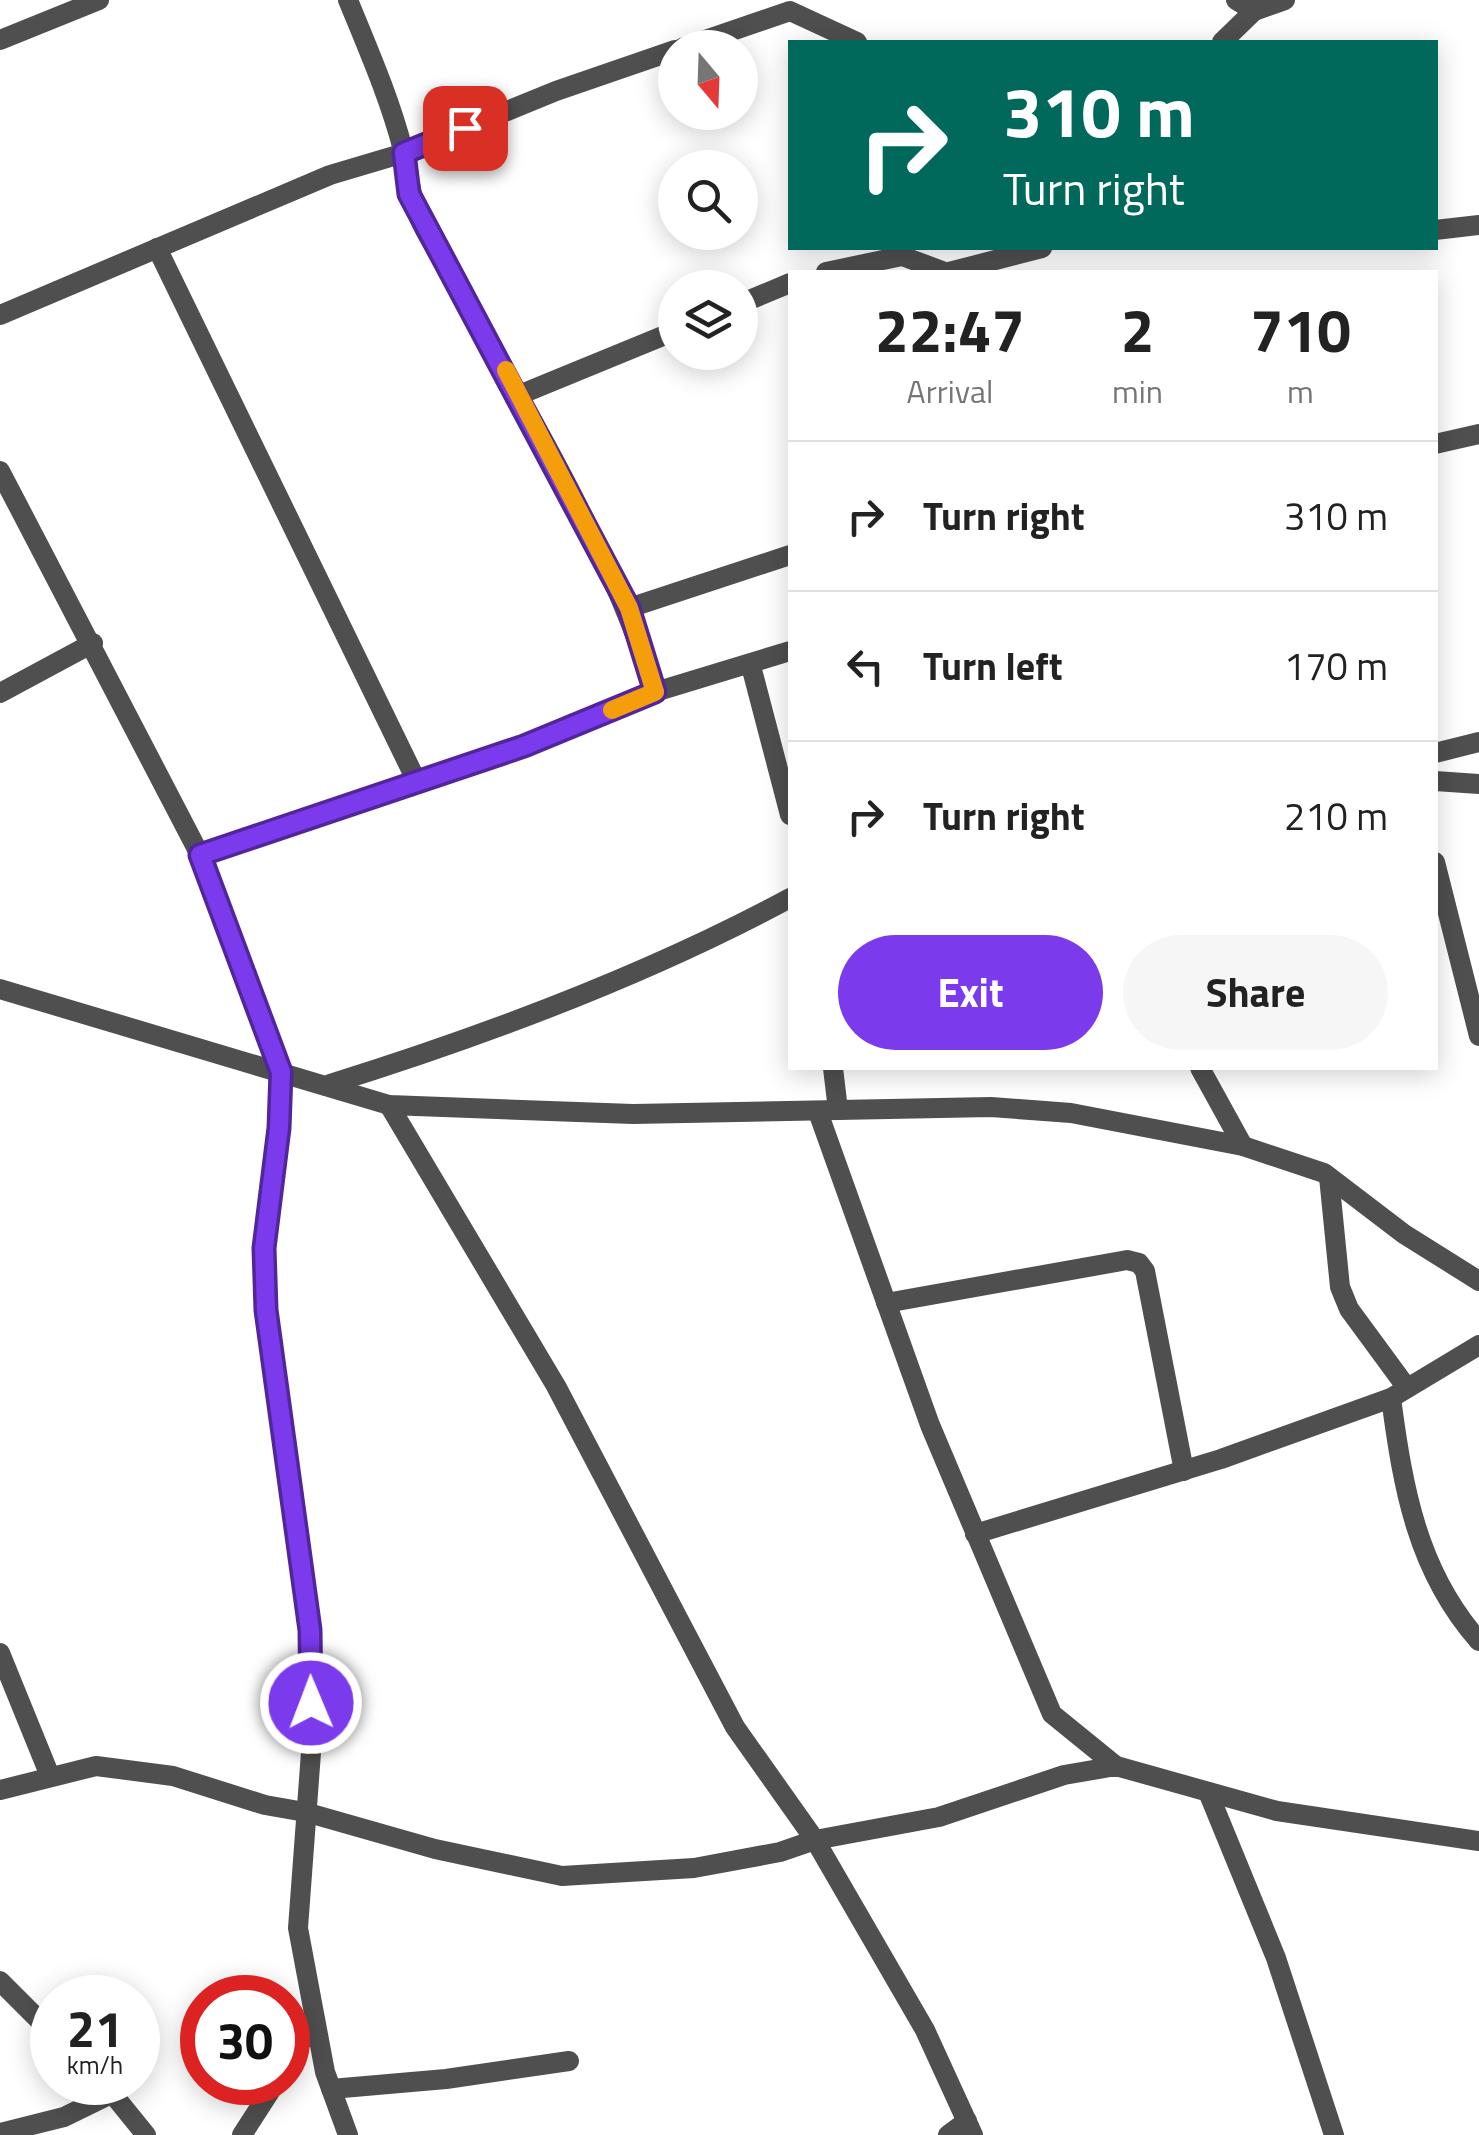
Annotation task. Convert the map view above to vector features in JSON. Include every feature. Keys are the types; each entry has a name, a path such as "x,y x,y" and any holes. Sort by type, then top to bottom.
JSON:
{"street":[{"path":"0,40 99,0"},
{"path":"348,0 404,153 409,194 520,395 629,608 655,692"},
{"path":"1223,40 1245,6 1285,0"},
{"path":"728,30 789,6 852,40"},
{"path":"0,315 330,175 404,153 556,91 658,56"},
{"path":"1438,230 1479,225"},
{"path":"157,248 416,782"},
{"path":"955,270 1034,250"},
{"path":"836,270 902,256 941,270"},
{"path":"758,296 788,284"},
{"path":"520,395 658,337"},
{"path":"1438,443 1479,434"},
{"path":"0,471 93,643 200,855 281,1072 279,1128 264,1248 266,1310 310,1630 312,1740 298,1928 313,2022 348,2135"},
{"path":"629,608 788,556"},
{"path":"0,693 93,643"},
{"path":"200,855 524,746 655,692 788,652"},
{"path":"751,666 788,808"},
{"path":"1438,753 1479,742"},
{"path":"1438,782 1479,784"},
{"path":"1438,874 1479,1036"},
{"path":"330,1084 466,1041 742,924 788,899"},
{"path":"0,989 330,1084 389,1105 633,1114 992,1106 1056,1112 1243,1146 1329,1177 1404,1234 1479,1281"},
{"path":"832,1070 828,1111 886,1303 975,1534 1052,1714 1116,1766 1276,1812 1479,1840"},
{"path":"1201,1070 1243,1146"},
{"path":"389,1105 556,1386 735,1728 815,1840 925,2030 970,2128 948,2135"},
{"path":"1329,1177 1340,1287 1399,1393 1406,1495 1426,1562 1479,1641"},
{"path":"886,1303 1127,1260 1139,1264 1145,1272 1184,1471"},
{"path":"975,1534 1184,1471 1399,1393 1479,1345"},
{"path":"0,1653 50,1776"},
{"path":"0,1790 96,1766 173,1776 265,1805 306,1812 436,1849 562,1876 694,1868 780,1852 815,1840 939,1817 1064,1775 1116,1766"},
{"path":"1208,1792 1276,1958 1334,2135"},
{"path":"0,1982 30,2011"},
{"path":"310,2027 313,2022"},
{"path":"331,2089 446,2079 569,2060"},
{"path":"0,2133 64,2117 82,2105"},
{"path":"122,2105 146,2135"},
{"path":"242,2135 261,2105"}],"slow traffic":[{"path":"506,370 629,608 655,692 612,710"}],"route":[{"path":"311,1703 310,1630 266,1310 264,1248 273,1191 281,1072 200,855 524,746 655,692 629,608 520,395 409,194 404,153 465,128"}]}
